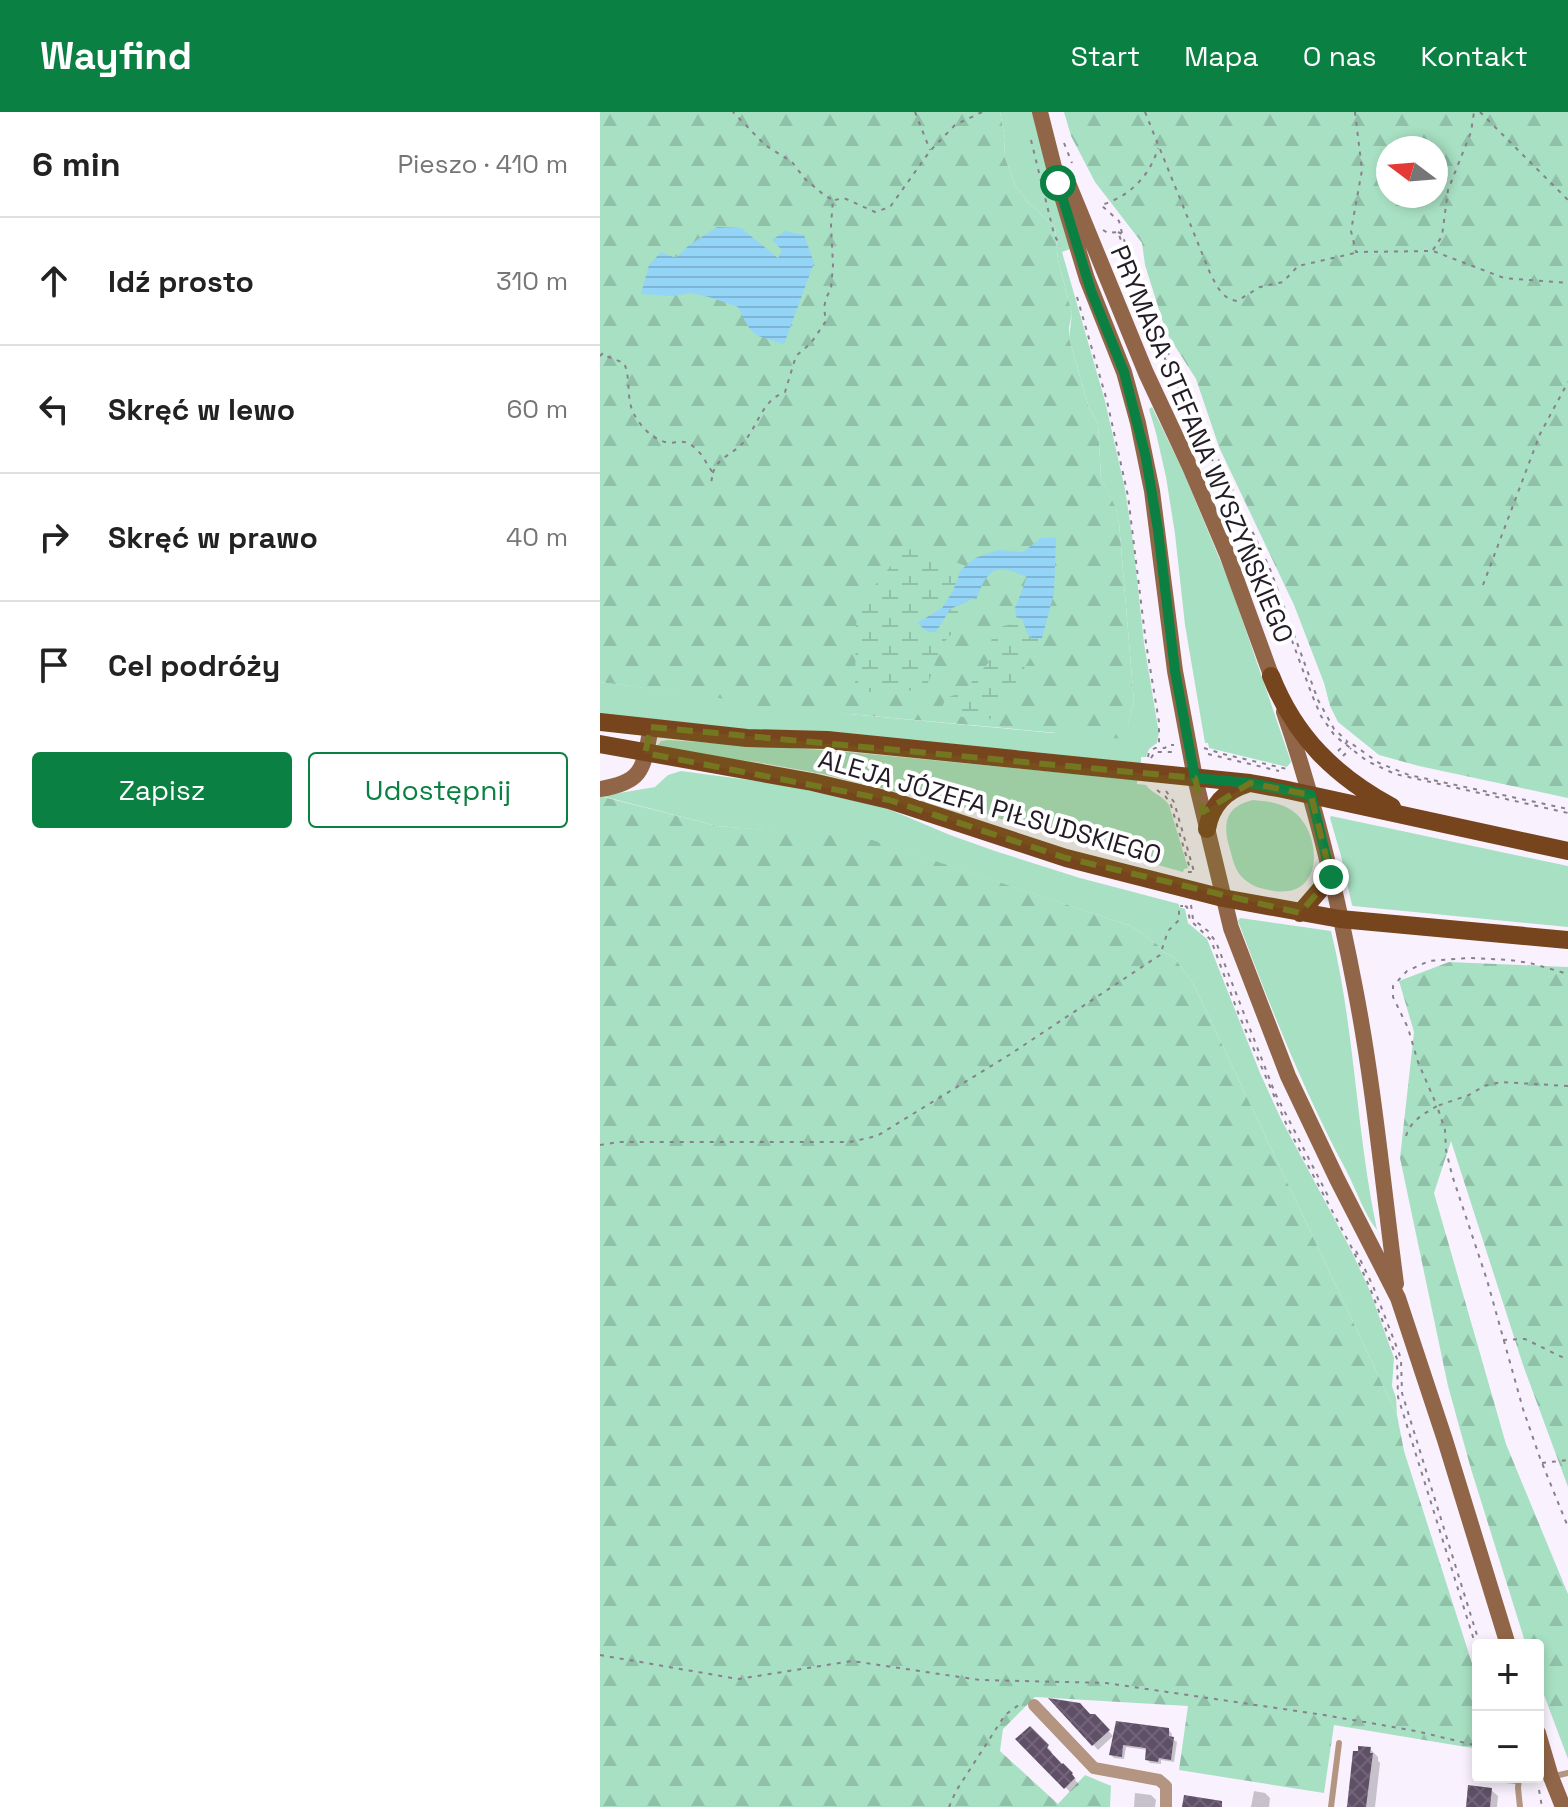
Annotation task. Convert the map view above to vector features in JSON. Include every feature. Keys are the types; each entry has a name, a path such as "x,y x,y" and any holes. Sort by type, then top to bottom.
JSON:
{"main road":[{"name":"PRYMASA STEFANA WYSZYŃSKIEGO","path":"1040,113 1134,345 1227,554 1311,795"},
{"name":"PRYMASA STEFANA WYSZYŃSKIEGO","path":"1040,113 1087,279 1124,372 1144,446 1175,671 1207,829"},
{"path":"1271,676 1293,721 1333,766 1374,797 1420,819"},
{"name":"ALEJA JÓZEFA PIŁSUDSKIEGO","path":"600,722 747,738 827,740 1250,783"},
{"path":"600,789 630,782 640,769 651,727"},
{"name":"ALEJA JÓZEFA PIŁSUDSKIEGO","path":"600,744 812,782 889,800 1186,898 1223,898"},
{"path":"1506,1639 1398,1298 1288,1076 1231,928 1207,829 1212,811 1222,797 1250,783 1568,851"},
{"path":"1311,795 1355,989 1398,1298"},
{"path":"1300,913 1331,877"},
{"path":"1223,898 1340,919 1568,940"},
{"path":"1544,1753 1563,1807"},
{"path":"1552,1779 1553,1807"}],"street":[{"path":"1034,1705 1094,1768 1159,1780 1166,1786 1166,1807"}],"lane":[{"path":"1331,1807 1339,1743"},
{"path":"1519,1783 1520,1807"}],"path":[{"path":"733,112 765,145 792,162 805,179 824,195 833,200 844,198 875,212 890,207 930,151 955,125 982,112"},
{"path":"915,112 930,151"},
{"path":"1145,112 1210,273 1229,300 1237,301 1260,287 1283,282 1298,266 1356,252 1433,251 1504,278 1568,283"},
{"path":"1355,112 1362,170 1351,231 1356,252"},
{"path":"1433,251 1442,236 1448,190 1471,132 1474,112"},
{"path":"1480,112 1568,200"},
{"path":"1159,146 1154,165 1129,193 1101,205 1119,221 1146,302 1270,569 1318,700 1334,729 1348,741"},
{"path":"711,483 717,463 750,435 766,405 785,392 796,356 811,343 826,321 824,308 831,289 833,265 833,200"},
{"path":"1104,231 1122,234"},
{"path":"1118,232 1174,380 1269,578 1312,695 1321,716 1335,736 1367,761 1395,774 1568,813"},
{"path":"1077,296 1114,430 1134,534 1160,732 1159,747 1144,758 1144,783 1163,794 1171,805 1191,872 1188,871 1186,898 1189,918 1211,940 1239,1015 1288,1128 1353,1250 1385,1326 1397,1359 1398,1397 1474,1639"},
{"path":"600,356 603,353 624,363 630,402 647,432 667,443 681,440 695,447 713,473"},
{"path":"1483,585 1540,434 1568,382"},
{"path":"600,1145 619,1142 850,1142 877,1136 1009,1055 1160,955 1168,931 1179,920 1179,906 1186,898"},
{"path":"1568,974 1530,963 1469,958 1429,961 1407,971 1393,986 1393,997 1408,1028 1445,1130 1452,1175 1487,1280 1523,1409 1568,1527"},
{"path":"1406,1136 1417,1119 1437,1106 1469,1095 1484,1086 1501,1082 1568,1086"},
{"path":"1503,1340 1525,1339 1568,1360"},
{"path":"1401,1379 1402,1393 1478,1639"},
{"path":"1542,1463 1568,1460"},
{"path":"600,1655 738,1679 852,1661 980,1680 1106,1683 1324,1715 1472,1745"},
{"path":"949,1807 1005,1715 1020,1704 1034,1705"},
{"path":"1542,1807 1552,1779"}],"highlighted area":[{"path":"651,727 1195,778 1203,812 1250,783 1311,795 1331,877 1300,913 1066,858 889,800 645,753"}],"green space":[{"path":"600,112 1000,112 1005,139 1004,155 1015,185 1055,227 1058,260 1072,314 1069,338 1089,408 1098,424 1101,479 1116,508 1119,523 1134,702 1124,739 849,714 767,710 733,700 600,682"},
{"path":"1000,112 1033,112 1073,248 1062,252 1105,401 1125,489 1144,643 1159,732 1157,743 1149,749 1146,757 1141,757 1141,763 1136,763 724,729 600,715 600,682 849,714 1053,733 1128,724 1134,702 1119,523 1116,509 1101,479 1098,424 1089,408 1069,338 1072,314 1058,260 1055,227 1015,185 1004,155 1005,139"},
{"path":"1064,112 1568,112 1568,798 1379,755 1338,722 1294,605 1219,447 1196,379 1166,332 1145,265 1142,243 1095,182 1071,136"},
{"path":"1152,407 1183,471 1230,584 1291,762 1287,767 1209,748 1205,743 1185,625 1166,477 1149,409"},
{"path":"914,547 966,566 942,608 950,609 977,597 976,605 941,646 924,688 885,695 855,689 856,624 866,596 899,556"},
{"path":"1016,617 1023,620 1032,639 1042,638 1002,706 989,720 947,715 942,707 946,698 963,692 989,662 994,628 1013,624"},
{"path":"661,741 837,751 1137,780 1137,784 1146,785 1169,805 1188,868 1183,872 965,808 823,774 659,749"},
{"path":"681,771 780,784 886,808 995,851 1080,878 1179,904 1185,909 1188,923 1207,939 1281,1119 1370,1291 1394,1358 1392,1386 1397,1415 1194,985 1174,957 1131,926 867,839 717,826 602,796 655,787 668,775"},
{"path":"600,796 717,826 866,838 1131,926 1174,957 1194,985 1397,1415 1404,1451 1472,1663 1472,1748 1334,1725 1324,1793 1179,1770 1188,1706 1035,1697 1003,1729 1000,1751 1058,1804 1085,1775 1111,1786 1110,1807 600,1807"},
{"path":"1253,800 1289,809 1307,829 1314,850 1314,862 1306,881 1298,888 1283,892 1260,888 1244,879 1236,868 1227,835 1227,820 1235,808"},
{"path":"1331,816 1568,866 1568,927 1353,906"},
{"path":"1240,918 1331,931 1345,1005 1377,1230 1301,1078 1250,953 1238,921"},
{"path":"1449,962 1568,967 1568,1487 1523,1365 1451,1141 1434,1193 1506,1444 1568,1594 1568,1759 1544,1695 1544,1639 1524,1639 1448,1386 1400,1158 1414,1032 1399,981"}],"water":[{"path":"717,227 741,228 778,258 782,250 772,240 785,231 804,235 814,263 784,344 755,333 738,307 690,293 673,296 641,294 649,265 661,252 676,258"},
{"path":"1041,538 1056,538 1054,593 1042,638 1033,639 1027,633 1023,620 1016,617 1015,608 1027,577 1001,569 990,574 977,597 950,609 936,632 928,632 917,623 942,608 961,570 975,558 998,550 1023,552"}],"building":[{"path":"1048,1698 1080,1703 1110,1730 1092,1746"},
{"path":"1116,1721 1169,1728 1169,1736 1174,1737 1171,1760 1145,1760 1146,1748 1123,1745 1122,1757 1109,1755"},
{"path":"1030,1726 1073,1773 1075,1778 1064,1789 1015,1739"},
{"path":"1358,1746 1371,1747 1370,1753 1373,1753 1366,1807 1347,1807 1353,1751 1358,1751"},
{"path":"1468,1785 1492,1788 1490,1807 1466,1807"},
{"path":"1184,1795 1222,1801 1222,1807 1182,1807"}],"route":[{"path":"1058,183 1091,291 1124,372 1146,458 1175,671 1195,778 1250,783 1311,795 1331,877"}]}
